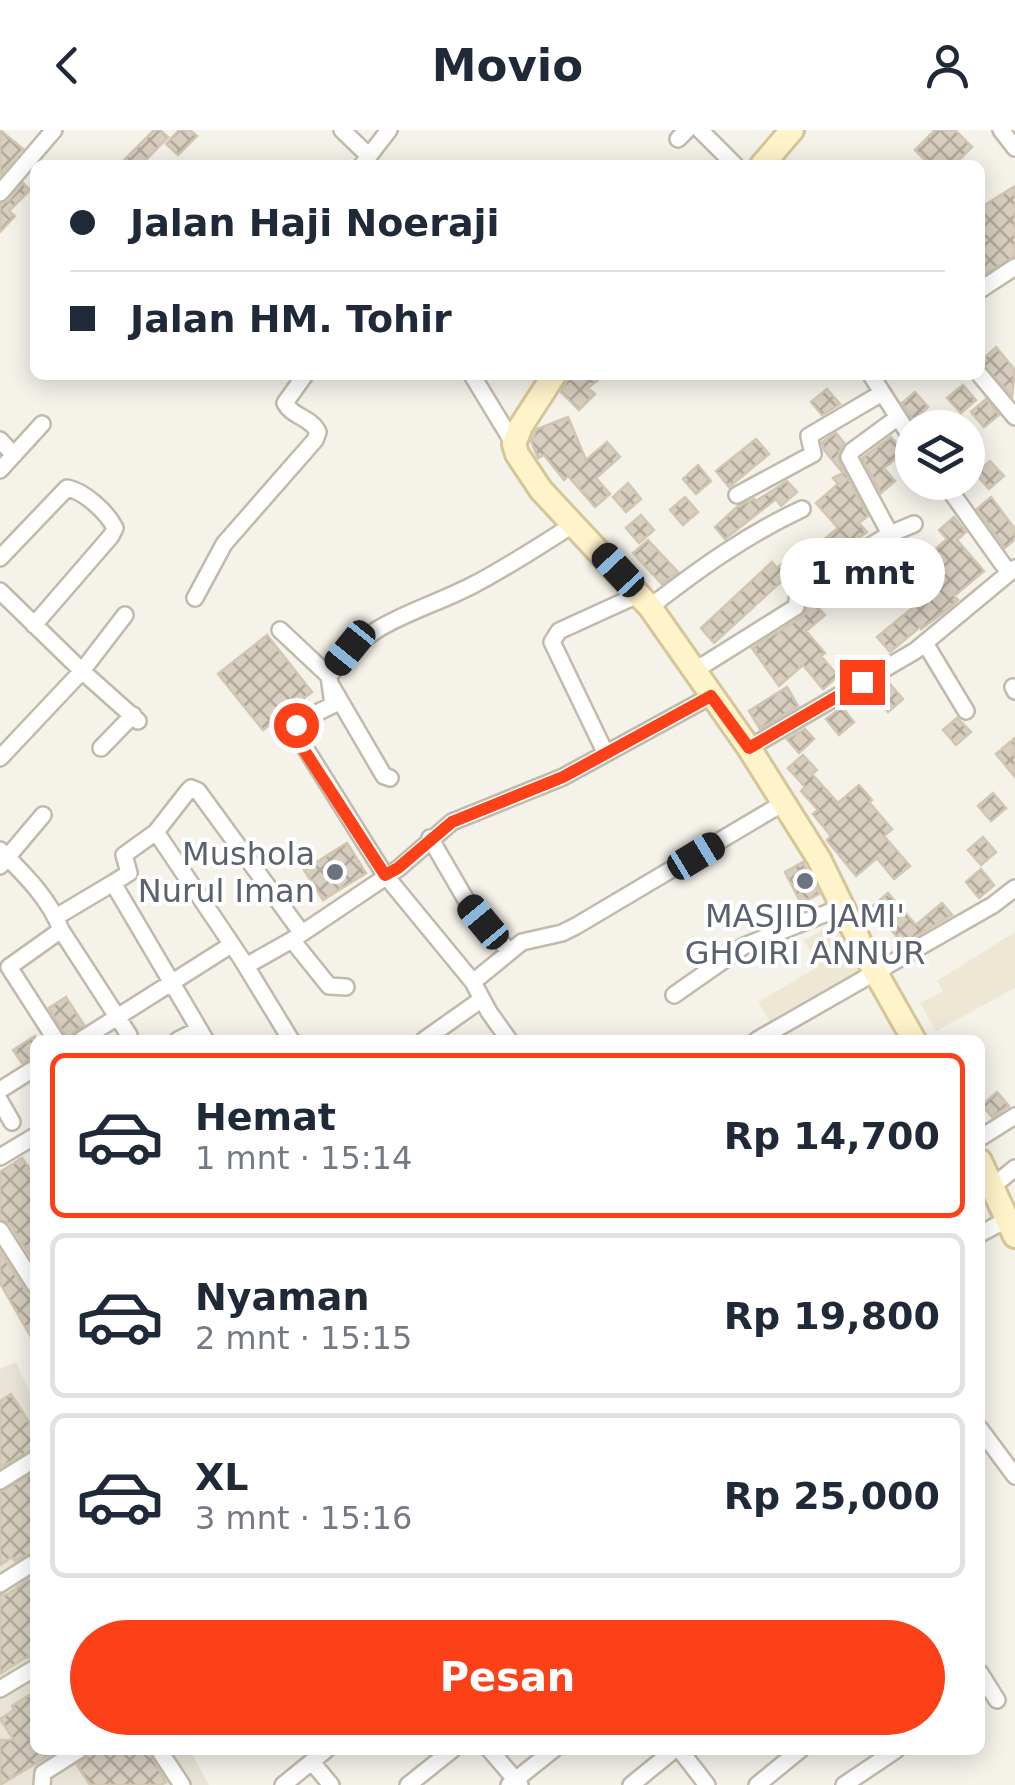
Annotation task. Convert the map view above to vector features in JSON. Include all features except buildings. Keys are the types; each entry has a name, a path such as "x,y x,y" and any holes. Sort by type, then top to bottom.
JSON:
{"street":[{"path":"0,192 54,130"},
{"path":"342,130 365,160 388,130"},
{"path":"700,130 729,160"},
{"path":"766,160 792,130"},
{"path":"1001,130 1015,148"},
{"path":"985,287 1015,267"},
{"path":"196,598 224,544 315,440 315,425 288,409 285,403 301,380"},
{"path":"475,380 526,471 645,600 785,802 911,1035"},
{"path":"514,444 551,380"},
{"path":"874,380 895,415"},
{"path":"984,380 1015,417"},
{"path":"737,495 813,454 810,435 882,393"},
{"path":"890,534 849,457 895,419"},
{"path":"0,470 42,424"},
{"path":"0,440 14,455"},
{"path":"0,558 67,488 77,490 112,520 112,536 34,626"},
{"path":"749,748 925,643 1012,570 958,500"},
{"path":"605,752 552,642 560,631 645,600 759,529 802,509"},
{"path":"507,1035 473,982 385,875 295,736 296,725 332,705 330,680 350,648 371,632 471,587 574,524"},
{"path":"694,672 796,607 799,589 890,534 914,524"},
{"path":"0,591 135,718 101,748"},
{"path":"0,758 82,671 125,615"},
{"path":"280,630 330,680 384,776 390,778"},
{"path":"925,643 966,712"},
{"path":"246,966 398,868 452,822 549,783 711,696"},
{"path":"52,1035 5,970 129,873 124,855 156,832 188,790 195,788 329,986 346,987"},
{"path":"473,982 508,950 576,926 785,802"},
{"path":"44,815 2,858 37,891 129,1034"},
{"path":"156,832 289,1035"},
{"path":"430,838 469,904 508,950"},
{"path":"113,883 203,1035"},
{"path":"765,1035 1015,888"},
{"path":"674,995 744,946 842,907"},
{"path":"90,1035 231,945"},
{"path":"431,1035 482,999"},
{"path":"0,1090 30,1071"},
{"path":"0,1101 12,1122"},
{"path":"985,1135 1015,1116"},
{"path":"0,1158 30,1144"},
{"path":"992,1187 1015,1168"},
{"path":"985,1172 1010,1228 985,1233"},
{"path":"0,1230 30,1276"},
{"path":"985,1436 1015,1476"},
{"path":"0,1481 30,1462"},
{"path":"0,1584 30,1565"},
{"path":"0,1689 30,1671"},
{"path":"985,1682 997,1700"},
{"path":"42,1785 43,1774 72,1755"},
{"path":"162,1755 182,1785"},
{"path":"283,1785 320,1755"},
{"path":"408,1785 446,1755"},
{"path":"494,1755 515,1783 547,1755"},
{"path":"632,1785 676,1755"},
{"path":"685,1755 706,1785"},
{"path":"756,1785 794,1755"},
{"path":"844,1785 889,1755"},
{"path":"312,1762 331,1785"}],"shaded area":[{"path":"846,918 872,971 771,1023 758,1002 819,966 804,940"},
{"path":"1015,932 1015,988 936,1031 920,1003 943,991 937,981"},
{"path":"16,1362 30,1393 30,1755 193,1755 209,1785 0,1785 0,1369"}],"place":[{"name":"Mushola Nurul Iman","path":"335,872"},
{"name":"MASJID JAMI' GHOIRI ANNUR","path":"805,881"}],"route":[{"path":"296,725 295,736 385,875 452,822 563,777 711,696 749,748 862,682"}]}
